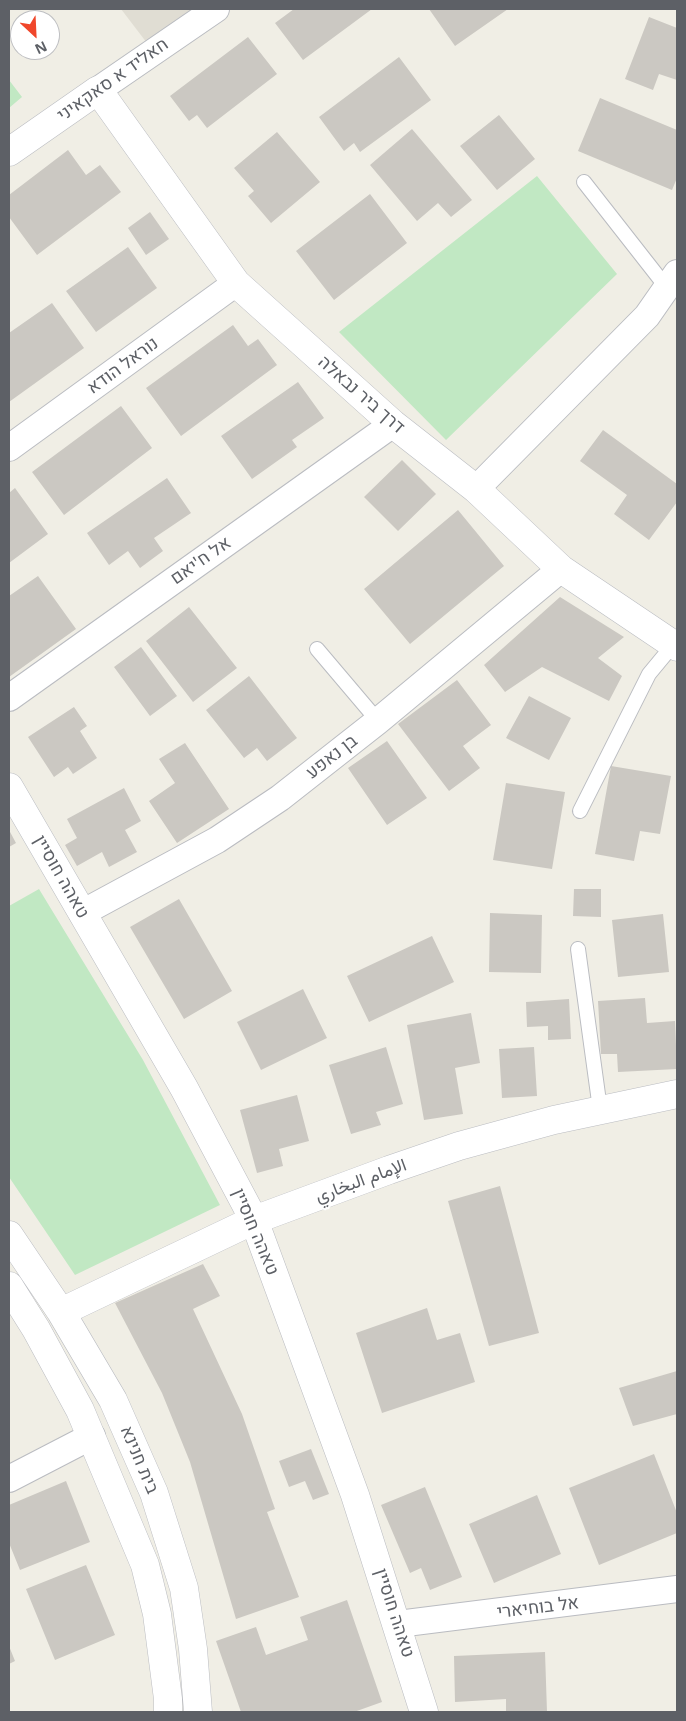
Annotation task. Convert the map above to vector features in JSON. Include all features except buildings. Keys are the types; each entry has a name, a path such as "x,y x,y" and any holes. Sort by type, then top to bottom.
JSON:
{"street":[{"name":"חאליד א סאקאיני","path":"9,152 216,9"},
{"name":"דרך ביר נבאלה","path":"98,90 236,283 393,424 476,489 561,569 675,646"},
{"path":"476,489 647,316 672,281"},
{"name":"נוראל הודא","path":"9,448 236,283"},
{"name":"אל ח'יאם","path":"9,698 393,424"},
{"name":"בן נאפע","path":"82,913 218,840 280,798 378,721 561,569"},
{"name":"טאהה חוסיין","path":"10,794 184,1088 254,1220 326,1413 398,1624 424,1712"},
{"name":"الإمام البخاري","path":"61,1312 254,1220 459,1146 600,1109 677,1094"},
{"name":"בית חנינא","path":"9,1235 61,1312 113,1400 154,1493 184,1588 193,1649 198,1712"},
{"name":"בית חנינא","path":"9,1286 36,1329 80,1410 145,1565 157,1614 168,1698 168,1712"},
{"path":"9,1479 92,1436"},
{"name":"אל בוחיארי","path":"398,1624 677,1589"}],"lane":[{"path":"584,182 672,281"},
{"path":"580,812 649,674 675,646"},
{"path":"317,649 378,721"},
{"path":"578,949 600,1109"}],"shaded area":[{"path":"121,9 203,9 150,47"}],"green space":[{"path":"9,80 22,97 9,108"},
{"path":"537,176 617,274 446,440 339,332"},
{"path":"39,889 143,1060 220,1205 75,1275 9,1177 9,906"}]}
